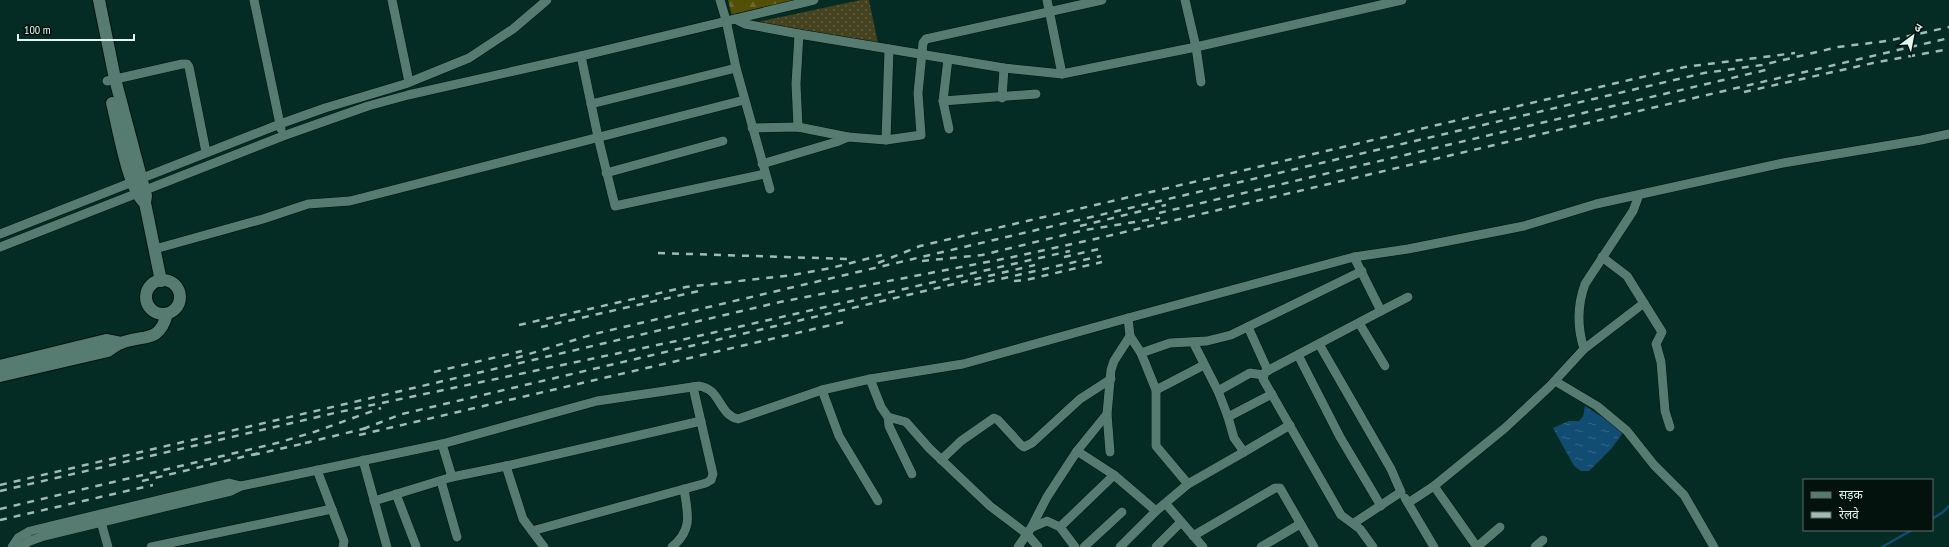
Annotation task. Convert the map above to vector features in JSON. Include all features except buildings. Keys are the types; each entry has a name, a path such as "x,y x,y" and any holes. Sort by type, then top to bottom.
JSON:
{"street":[{"path":"90,0 138,186 145,203 161,280"},
{"path":"99,0 111,80"},
{"path":"254,0 283,136"},
{"path":"392,0 408,95"},
{"path":"0,247 138,186 206,152 325,108 407,83 469,58 513,29 547,0"},
{"path":"720,0 731,20 736,68 770,189"},
{"path":"0,234 361,108 408,95 581,56 814,0"},
{"path":"1047,0 1062,74"},
{"path":"752,128 798,127 848,137 886,140 921,135 918,93 923,43 926,40 934,36 1102,0"},
{"path":"1185,0 1196,47 1201,82"},
{"path":"731,20 745,24 889,50 1004,68 1062,74 1196,47 1373,4 1402,0"},
{"path":"798,127 796,77 799,34"},
{"path":"886,140 889,50"},
{"path":"581,56 606,173 615,206 766,174"},
{"path":"948,59 943,101 949,129"},
{"path":"111,80 186,64 189,67 206,152"},
{"path":"591,104 736,68"},
{"path":"1002,98 1004,68"},
{"path":"943,101 1002,98 1036,94"},
{"path":"155,249 263,219 308,204 350,201 744,100"},
{"path":"20,547 37,539 231,491 241,486 442,444 597,401 693,387 707,387 712,391 729,415 738,419 822,390 870,379 963,364 1354,256 1408,249 1524,226 1596,204 1783,163 1949,134"},
{"path":"762,164 848,137"},
{"path":"606,173 723,141"},
{"path":"1584,349 1578,318 1581,294 1585,284 1602,257 1633,212 1639,195"},
{"path":"1354,256 1381,311"},
{"path":"1602,257 1627,276 1662,332 1656,344 1661,362 1665,411 1670,427"},
{"path":"1141,353 1170,342 1216,340 1248,327 1362,271"},
{"path":"161,280 172,283 179,292 179,303 172,312 167,314 156,313 148,306 146,300 146,295 151,285 161,280"},
{"path":"1218,391 1250,373 1266,373 1408,297"},
{"path":"1408,503 1434,486 1505,428 1555,381 1584,349 1644,303"},
{"path":"0,376 108,351 121,343 154,336 160,330 167,314"},
{"path":"1128,318 1130,336 1141,353 1156,390 1156,446 1188,484"},
{"path":"1359,323 1385,366"},
{"path":"1248,327 1266,373 1263,379 1341,515 1354,523 1374,547"},
{"path":"1110,452 1107,414 1111,370 1114,361 1130,336"},
{"path":"0,366 106,340 121,343"},
{"path":"1193,342 1218,391 1234,438 1244,452"},
{"path":"1319,344 1434,547"},
{"path":"1298,355 1340,437 1381,506"},
{"path":"1156,390 1204,365"},
{"path":"870,379 881,407 888,417 889,426 912,474"},
{"path":"941,460 961,442 994,418 998,420 1021,445 1024,447 1032,444 1080,400 1111,379"},
{"path":"1555,381 1597,406 1627,431 1654,465 1684,495 1714,547"},
{"path":"532,531 706,484 711,480 713,474 693,387"},
{"path":"822,390 839,436 878,501"},
{"path":"1228,417 1272,394"},
{"path":"1018,547 1077,450 1107,414"},
{"path":"888,417 906,422 941,460 990,506 1029,531 1038,547"},
{"path":"374,501 452,477 701,422"},
{"path":"1120,547 1156,511 1188,484 1290,425"},
{"path":"442,444 452,477"},
{"path":"1077,450 1114,474 1156,511"},
{"path":"363,460 387,547"},
{"path":"506,466 523,519 544,547"},
{"path":"317,470 344,541 343,547"},
{"path":"1060,528 1114,474"},
{"path":"441,481 457,537"},
{"path":"12,547 18,538 30,531 229,483 241,486"},
{"path":"1434,486 1477,547 1500,527"},
{"path":"1193,536 1275,488 1280,488 1284,492 1300,524 1314,547"},
{"path":"672,547 681,539 688,525 684,490"},
{"path":"1354,523 1402,492"},
{"path":"396,494 416,546"},
{"path":"1166,504 1203,547"},
{"path":"151,547 332,509"},
{"path":"1084,547 1122,512"},
{"path":"1029,531 1047,521 1060,528 1075,547"},
{"path":"101,522 108,547"},
{"path":"1156,547 1181,522"},
{"path":"1261,547 1300,524"},
{"path":"1534,547 1543,540"}],"shaded area":[{"path":"861,0 869,0 879,48 739,26"}],"green space":[{"path":"728,0 812,0 733,20"}],"water":[{"path":"1585,406 1619,428 1622,434 1611,449 1589,471 1581,471 1574,466 1553,428 1569,421 1579,421 1583,417"}],"waterway":[{"path":"1933,518 1949,506"},
{"path":"1882,547 1910,531"}],"railway":[{"path":"516,358 594,334 1704,73 1762,65 1838,47 1887,41 1949,27"},
{"path":"0,485 780,302 1008,258 1095,239 1949,38"},
{"path":"1744,92 1873,63 1949,49"},
{"path":"878,263 920,246 1685,67 1795,53"},
{"path":"1159,213 1770,69"},
{"path":"1080,226 1166,205"},
{"path":"922,261 982,255 1085,230 1160,218"},
{"path":"1064,257 1099,249"},
{"path":"0,491 339,412 681,340 1070,251"},
{"path":"658,253 848,259"},
{"path":"519,325 686,287 793,275 831,268 882,255"},
{"path":"974,285 1101,256"},
{"path":"1014,281 1026,280 1102,262"},
{"path":"363,429 402,414 1035,265"},
{"path":"541,327 699,291"},
{"path":"359,435 844,322"},
{"path":"434,372 522,351"},
{"path":"0,509 277,443 314,432 381,408"},
{"path":"305,443 367,428"},
{"path":"253,455 310,442"},
{"path":"142,481 259,453"},
{"path":"0,520 153,485"}]}
